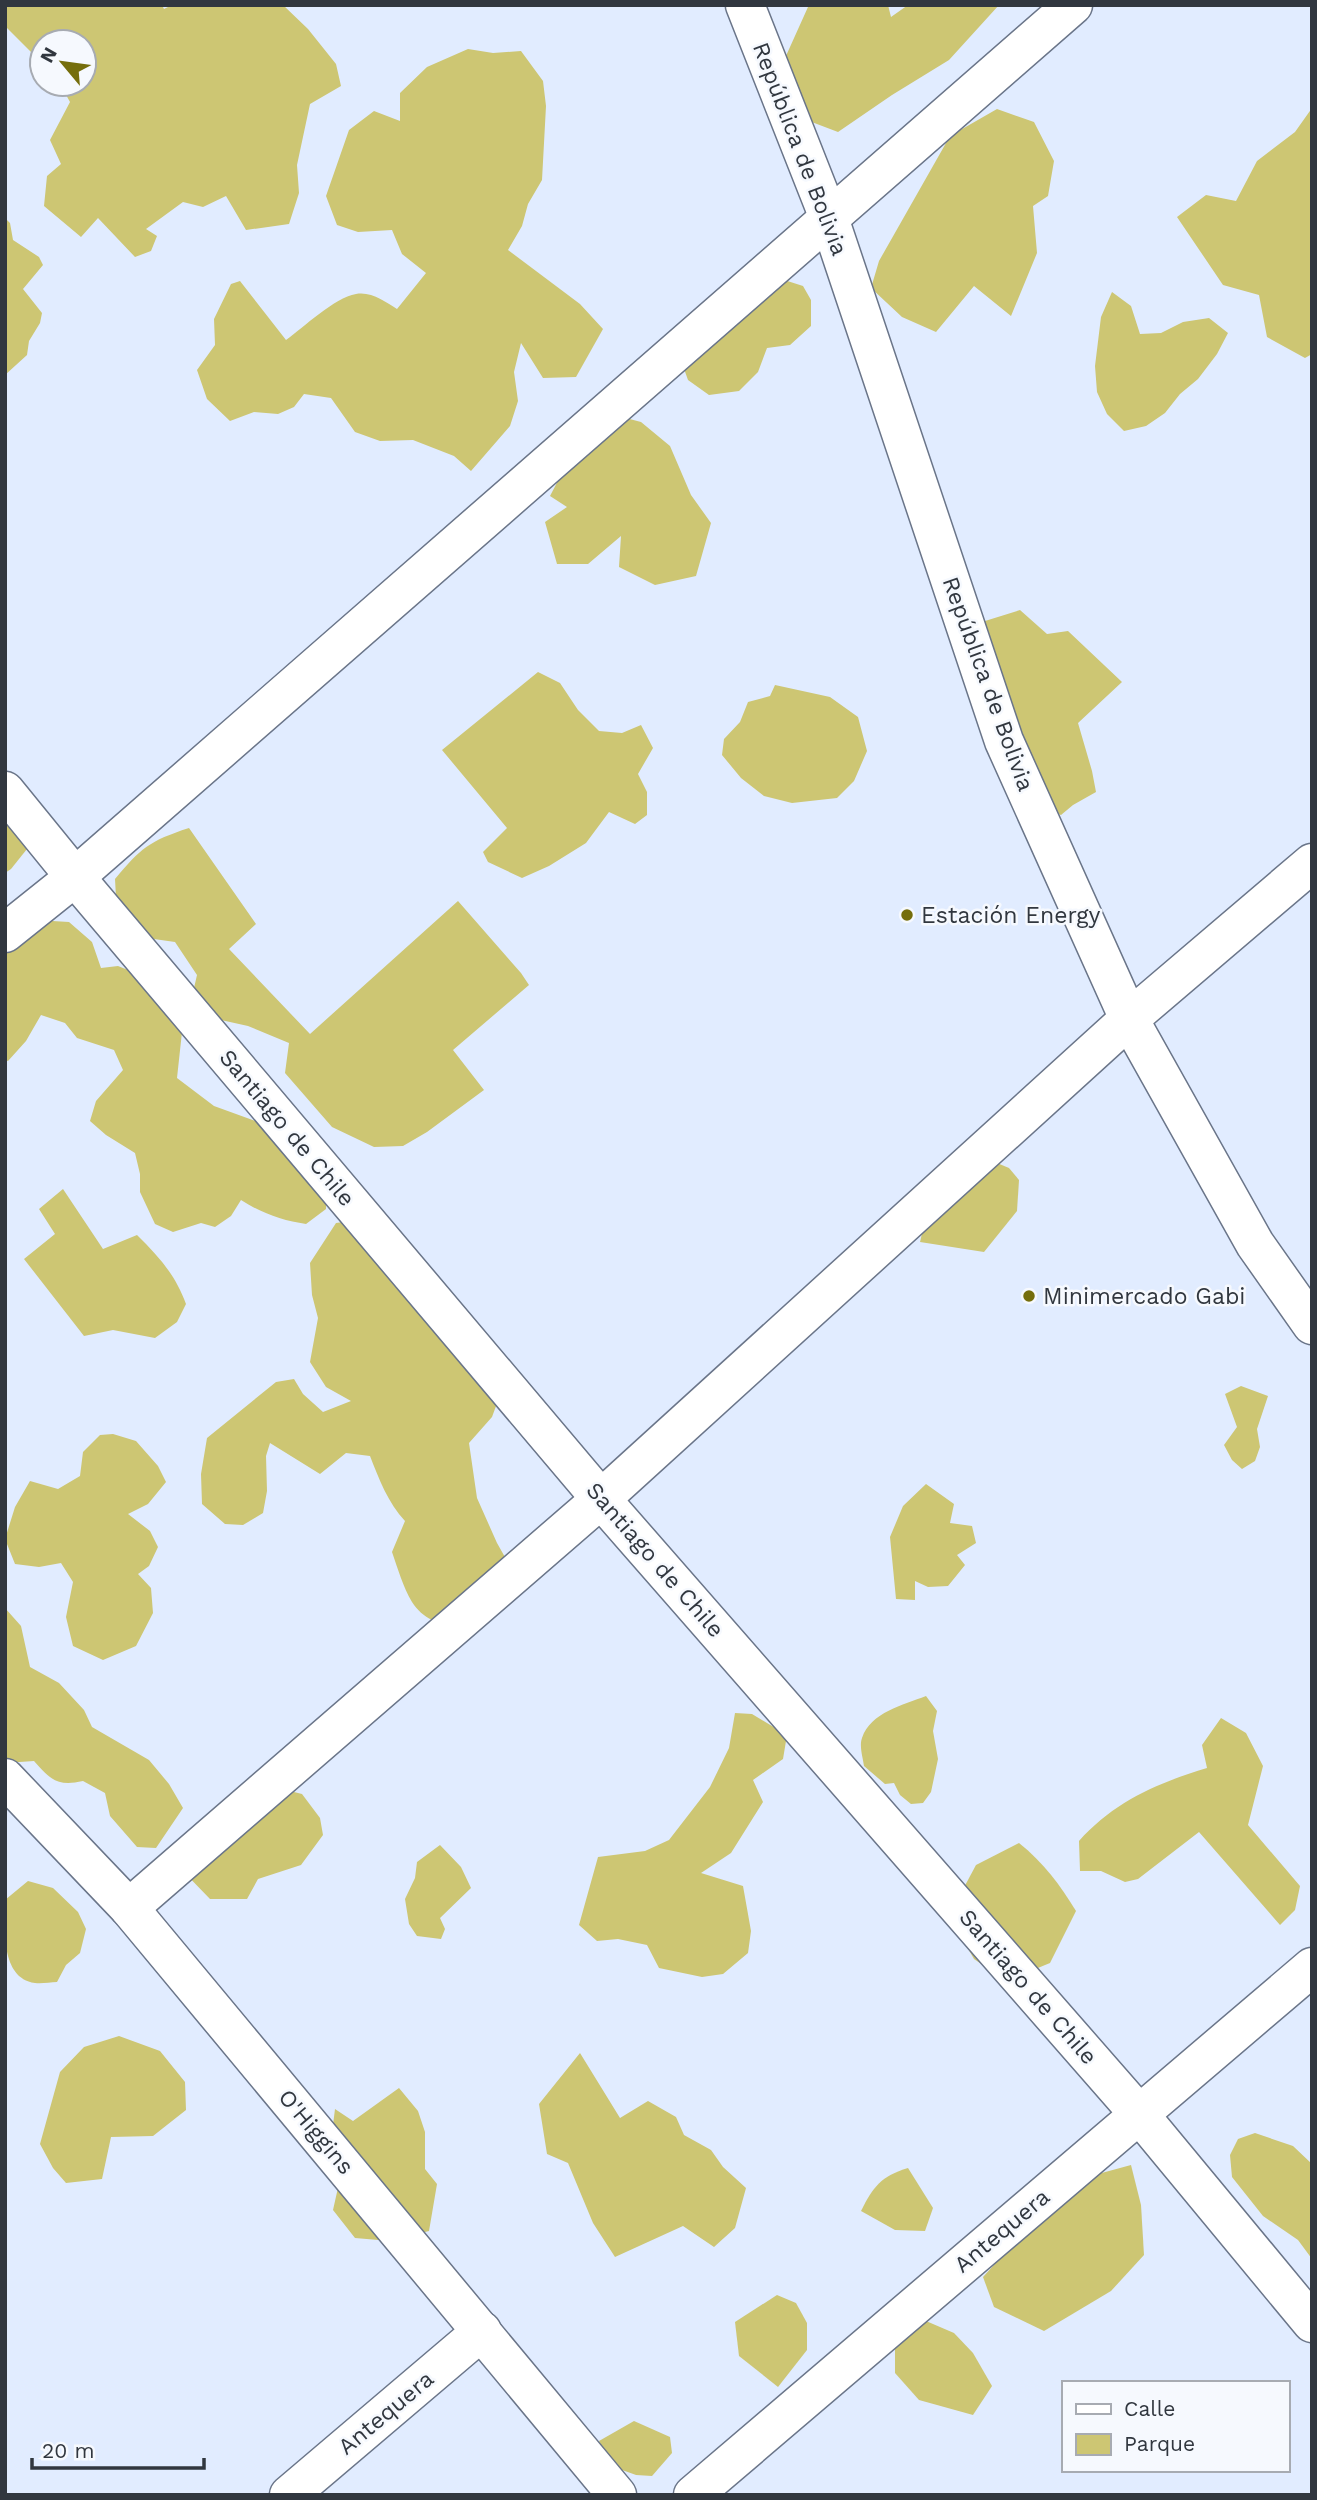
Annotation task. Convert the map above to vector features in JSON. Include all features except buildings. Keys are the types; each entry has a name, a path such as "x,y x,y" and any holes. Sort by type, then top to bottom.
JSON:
{"street":[{"name":"República de Bolivia","path":"745,5 829,218 1004,741 1129,1019 1255,1244 1312,1325"},
{"path":"5,933 75,877 1073,5"},
{"name":"Santiago de Chile","path":"5,791 601,1499 1139,2114 1312,2323"},
{"path":"129,1909 601,1499 1129,1019 1312,863"},
{"name":"O'Higgins","path":"5,1778 129,1909 617,2495"},
{"name":"Antequera","path":"693,2495 1312,1967"},
{"name":"Antequera","path":"289,2495 482,2331"}],"green space":[{"path":"5,5 162,5 164,9 172,5 283,5 308,29 336,64 341,86 310,104 297,165 299,193 289,224 246,230 226,196 203,207 183,202 146,229 157,236 151,251 135,257 98,218 81,237 44,206 47,176 61,164 50,140 70,102 68,98 98,98 98,28 28,28 28,49 5,26"},
{"path":"806,5 888,5 891,17 908,5 999,5 949,60 838,132 788,113 781,67 808,7"},
{"path":"468,49 493,53 521,51 543,81 546,106 542,180 528,204 522,226 508,250 580,304 603,329 576,377 543,378 521,343 514,372 518,401 510,426 471,471 454,456 413,440 380,441 355,432 331,398 304,394 294,407 278,414 254,412 230,421 207,399 197,370 215,345 214,319 231,284 240,281 286,340 338,301 356,294 373,296 397,309 426,273 402,254 392,230 358,232 337,225 326,196 349,130 374,111 400,121 400,93 427,67"},
{"path":"1312,108 1312,354 1305,358 1267,337 1259,295 1223,285 1177,217 1206,195 1236,201 1257,161 1295,132"},
{"path":"997,109 1034,122 1054,161 1048,196 1033,206 1037,253 1011,316 974,286 936,332 902,317 871,288 879,261 950,136"},
{"path":"5,218 10,223 13,240 39,257 43,265 23,289 42,313 40,323 29,341 27,355 5,375"},
{"path":"778,278 803,286 811,300 811,326 790,345 767,348 758,372 739,391 709,395 688,380 683,366"},
{"path":"1112,292 1131,306 1140,334 1161,333 1183,322 1209,318 1228,333 1217,354 1198,379 1180,394 1165,413 1146,426 1124,431 1107,414 1097,392 1095,366 1101,317"},
{"path":"622,417 641,422 670,446 691,495 711,523 696,576 655,585 619,567 621,536 588,564 557,564 545,522 567,507 550,496 561,475"},
{"path":"1020,610 1047,634 1068,631 1122,682 1078,723 1096,792 1061,815 1019,798 1001,763 986,747 985,621"},
{"path":"538,672 560,683 578,710 599,731 622,733 641,725 653,748 638,774 647,792 647,815 635,824 609,812 586,843 549,866 522,878 488,862 483,852 507,828 442,750"},
{"path":"775,685 830,697 858,717 867,751 854,781 837,798 792,803 764,796 741,778 722,755 724,739 740,722 748,702 770,696"},
{"path":"5,788 31,844 5,873"},
{"path":"189,828 256,924 229,949 310,1034 458,901 529,985 453,1050 484,1090 427,1132 403,1146 374,1147 332,1127 285,1073 289,1043 248,1026 221,1020 203,1004 194,988 197,975 175,942 154,939 117,916 115,879 147,847 164,837"},
{"path":"36,920 69,922 92,942 101,968 118,966 153,980 182,1032 177,1078 214,1106 258,1122 326,1189 326,1209 306,1224 272,1216 241,1200 231,1216 215,1227 201,1223 173,1232 155,1224 140,1192 140,1174 135,1153 106,1135 90,1121 96,1101 123,1070 114,1050 77,1038 65,1023 41,1015 26,1041 8,1061 5,1060 5,942"},
{"path":"997,1163 1009,1168 1019,1180 1017,1211 984,1252 920,1242 937,1171"},
{"path":"63,1189 103,1249 137,1235 159,1259 177,1284 186,1304 177,1322 155,1338 113,1330 84,1336 24,1259 55,1234 39,1209"},
{"path":"357,1220 503,1387 492,1417 469,1443 477,1498 497,1543 519,1582 501,1610 476,1623 452,1626 441,1623 420,1612 412,1602 392,1552 405,1521 389,1499 370,1456 346,1453 320,1474 270,1443 266,1456 267,1491 263,1513 243,1525 225,1524 202,1504 201,1474 207,1438 276,1382 294,1379 303,1394 323,1412 351,1401 326,1387 310,1362 318,1318 312,1295 310,1263 336,1223"},
{"path":"1241,1386 1268,1396 1257,1429 1260,1447 1255,1461 1242,1469 1232,1460 1224,1445 1237,1427 1225,1394"},
{"path":"113,1434 136,1441 158,1466 166,1482 148,1504 128,1514 150,1531 158,1547 149,1566 138,1574 151,1588 153,1613 136,1646 103,1660 73,1646 66,1617 73,1582 61,1563 39,1567 15,1564 5,1539 15,1507 30,1481 58,1489 80,1476 83,1452 100,1435"},
{"path":"926,1484 954,1504 950,1523 972,1526 976,1543 957,1555 965,1565 948,1586 928,1587 915,1581 915,1600 896,1599 890,1537 903,1506"},
{"path":"5,1608 21,1626 30,1667 59,1683 84,1710 92,1727 149,1760 169,1784 183,1808 156,1848 137,1847 110,1816 105,1793 83,1781 67,1783 55,1780 34,1761 5,1763"},
{"path":"926,1696 937,1711 933,1731 938,1759 931,1792 923,1803 911,1804 900,1795 894,1783 885,1784 864,1766 861,1741 866,1729 880,1716"},
{"path":"735,1713 752,1714 787,1735 783,1759 753,1780 763,1802 731,1853 701,1873 743,1886 751,1931 748,1953 723,1974 702,1977 659,1968 647,1945 618,1939 597,1941 579,1925 598,1857 645,1851 669,1840 710,1787 729,1748"},
{"path":"1221,1718 1246,1733 1263,1766 1248,1825 1300,1886 1295,1910 1280,1925 1199,1832 1138,1879 1125,1882 1101,1871 1080,1871 1079,1841 1092,1827 1122,1805 1154,1787 1207,1768 1202,1745"},
{"path":"262,1784 302,1794 320,1818 323,1835 301,1865 258,1879 247,1899 210,1899 181,1869"},
{"path":"1019,1843 1051,1875 1076,1911 1050,1963 1006,1981 974,1959 959,1933 953,1908 976,1865"},
{"path":"440,1845 461,1867 471,1888 440,1918 445,1929 441,1939 417,1936 409,1924 405,1899 415,1878 417,1862"},
{"path":"28,1881 53,1888 78,1912 86,1929 80,1953 66,1965 57,1982 38,1983 24,1979 10,1962 5,1937 5,1900"},
{"path":"119,2036 160,2051 185,2082 186,2110 153,2136 111,2137 102,2179 66,2183 53,2168 40,2144 60,2072 84,2047"},
{"path":"580,2053 620,2118 648,2101 676,2117 684,2135 711,2150 723,2167 746,2188 735,2228 714,2247 683,2226 615,2257 593,2223 568,2163 547,2154 539,2104"},
{"path":"399,2088 418,2111 425,2132 425,2169 437,2184 429,2231 390,2241 355,2238 333,2210 344,2161 332,2133 335,2109 353,2121"},
{"path":"1255,2133 1293,2146 1312,2164 1312,2259 1298,2240 1263,2216 1232,2177 1230,2155 1238,2139"},
{"path":"1131,2165 1141,2205 1144,2255 1111,2291 1044,2331 994,2307 983,2277 1043,2211 1076,2180"},
{"path":"908,2168 933,2208 925,2231 895,2230 861,2211 879,2183"},
{"path":"777,2295 796,2303 807,2323 807,2350 778,2387 739,2356 735,2322"},
{"path":"919,2318 954,2333 973,2353 992,2386 973,2415 919,2400 895,2373 895,2332"},
{"path":"634,2421 670,2437 672,2453 652,2476 636,2475 611,2466 599,2441"}],"place":[{"name":"Estación Energy","path":"907,915"},
{"name":"Minimercado Gabi","path":"1029,1296"}]}
